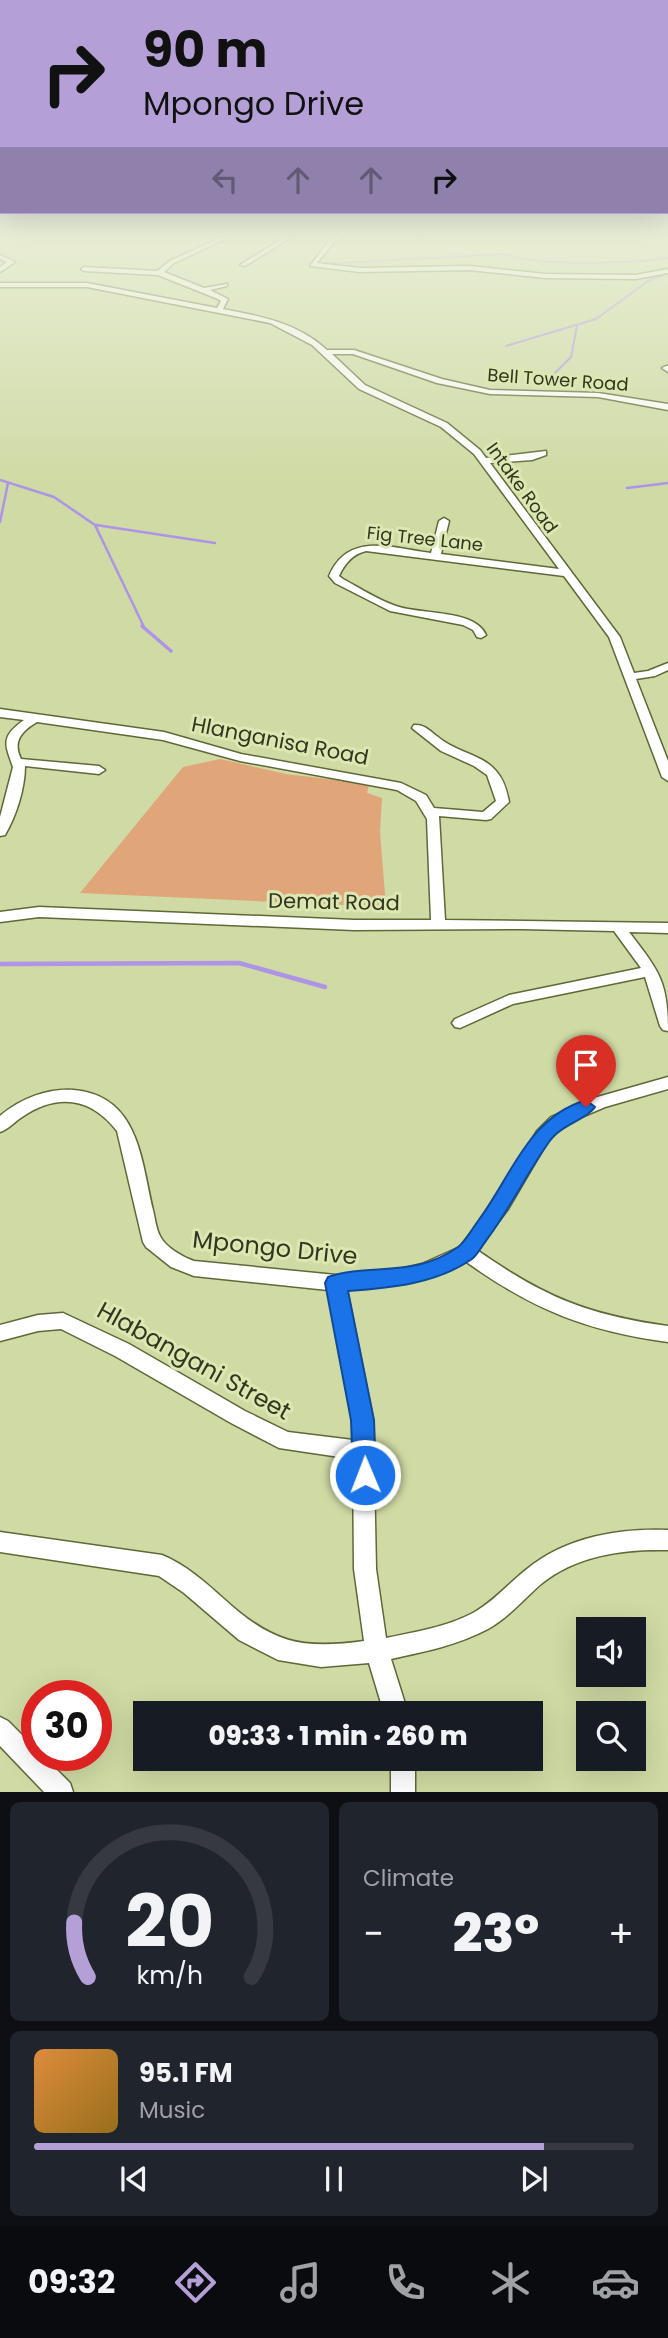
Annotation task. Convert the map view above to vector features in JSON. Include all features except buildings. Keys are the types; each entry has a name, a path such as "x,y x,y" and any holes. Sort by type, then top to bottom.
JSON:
{"street":[{"name":"Intake Road","path":"258,319 283,325 304,335 362,387 455,432 484,461 614,638 668,777"},
{"name":"Bell Tower Road","path":"325,352 354,352 440,381 490,392 598,395 668,407"},
{"path":"484,461 532,457 543,453"},
{"path":"435,557 444,521"},
{"name":"Fig Tree Lane","path":"481,635 478,628 466,622 382,605 334,576 351,552 360,549 564,573"},
{"path":"628,677 651,674 668,666"},
{"name":"Hlanganisa Road","path":"0,713 164,736 240,757 384,781 412,792 431,812"},
{"path":"0,832 6,822 20,770 11,747 14,734 35,718"},
{"path":"418,728 451,752 486,766 498,782 503,802 495,811 480,817 431,812 436,843 438,925"},
{"path":"18,762 99,770"},
{"name":"Demat Road","path":"0,917 39,912 301,924 668,928"},
{"path":"618,927 651,971 668,1026"},
{"path":"460,1023 509,1000 651,971"},
{"name":"Mpongo Drive","path":"0,1126 28,1103 47,1096 61,1094 102,1103 117,1115 125,1129 152,1242 164,1254 194,1268 336,1283 392,1279 426,1271 466,1252 502,1204 543,1135 557,1121 600,1102 668,1083"},
{"path":"466,1252 516,1288 546,1304 623,1329 668,1334"},
{"path":"336,1283 363,1420 365,1569 376,1650 392,1701"},
{"name":"Hlabangani Street","path":"0,1333 38,1323 63,1321 122,1350 238,1417 286,1441 365,1451"},
{"path":"0,1542 162,1566 181,1574 244,1629 275,1648 334,1656 376,1650 477,1623 543,1569 567,1555 612,1544 668,1540"},
{"path":"0,1729 61,1792"},
{"path":"403,1771 403,1792"}],"shaded area":[{"path":"220,759 286,774 369,784 367,793 382,798 380,832 386,907 80,893 183,767"}],"waterway":[{"path":"506,346 597,319"},
{"path":"549,379 571,357 577,326"},
{"path":"0,480 54,497 95,525 144,627"},
{"path":"0,522 8,483"},
{"path":"627,488 668,483"},
{"path":"96,525 215,543"},
{"path":"142,626 171,651"},
{"path":"0,964 239,963 325,987"}],"route":[{"path":"365,1475 363,1420 336,1283 392,1279 426,1271 466,1252 502,1204 543,1135 557,1121 586,1107"}]}
